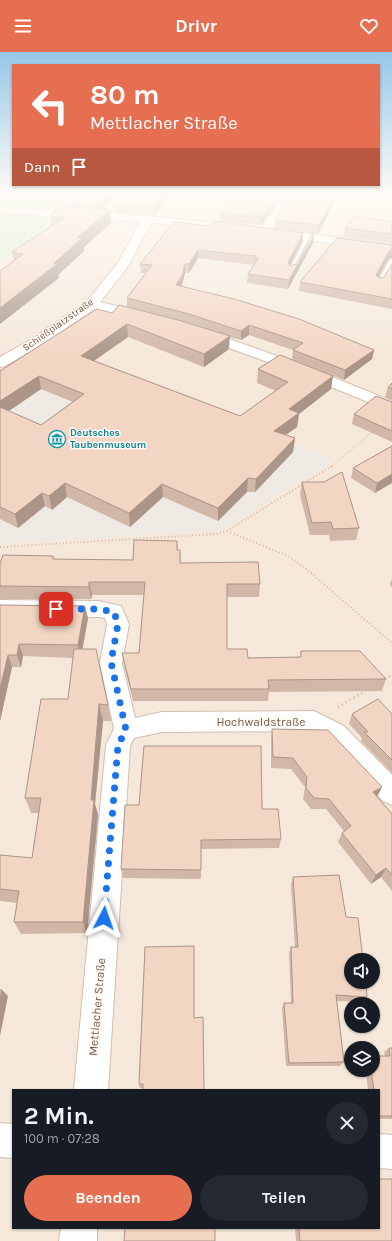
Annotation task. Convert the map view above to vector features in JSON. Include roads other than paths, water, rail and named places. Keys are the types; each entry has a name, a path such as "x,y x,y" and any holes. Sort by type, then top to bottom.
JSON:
{"street":[{"name":"Schießplatzstraße","path":"0,363 35,343 92,304 123,265 131,250"},
{"path":"92,304 155,320"},
{"path":"185,329 239,346 300,369 392,407"},
{"path":"0,608 99,609 114,612 118,624 111,662 126,730"},
{"name":"Hochwaldstraße","path":"126,730 162,722 314,721 335,733 392,793"},
{"name":"Mettlacher Straße","path":"90,1089 118,745 126,730"},
{"path":"0,1140 12,1141"},
{"path":"380,1151 392,1152"},
{"path":"78,1241 79,1229"}],"lane":[{"path":"291,272 303,250"},
{"path":"379,285 392,261"}],"place":[{"name":"Deutsches Taubenmuseum","path":"57,439"}]}
